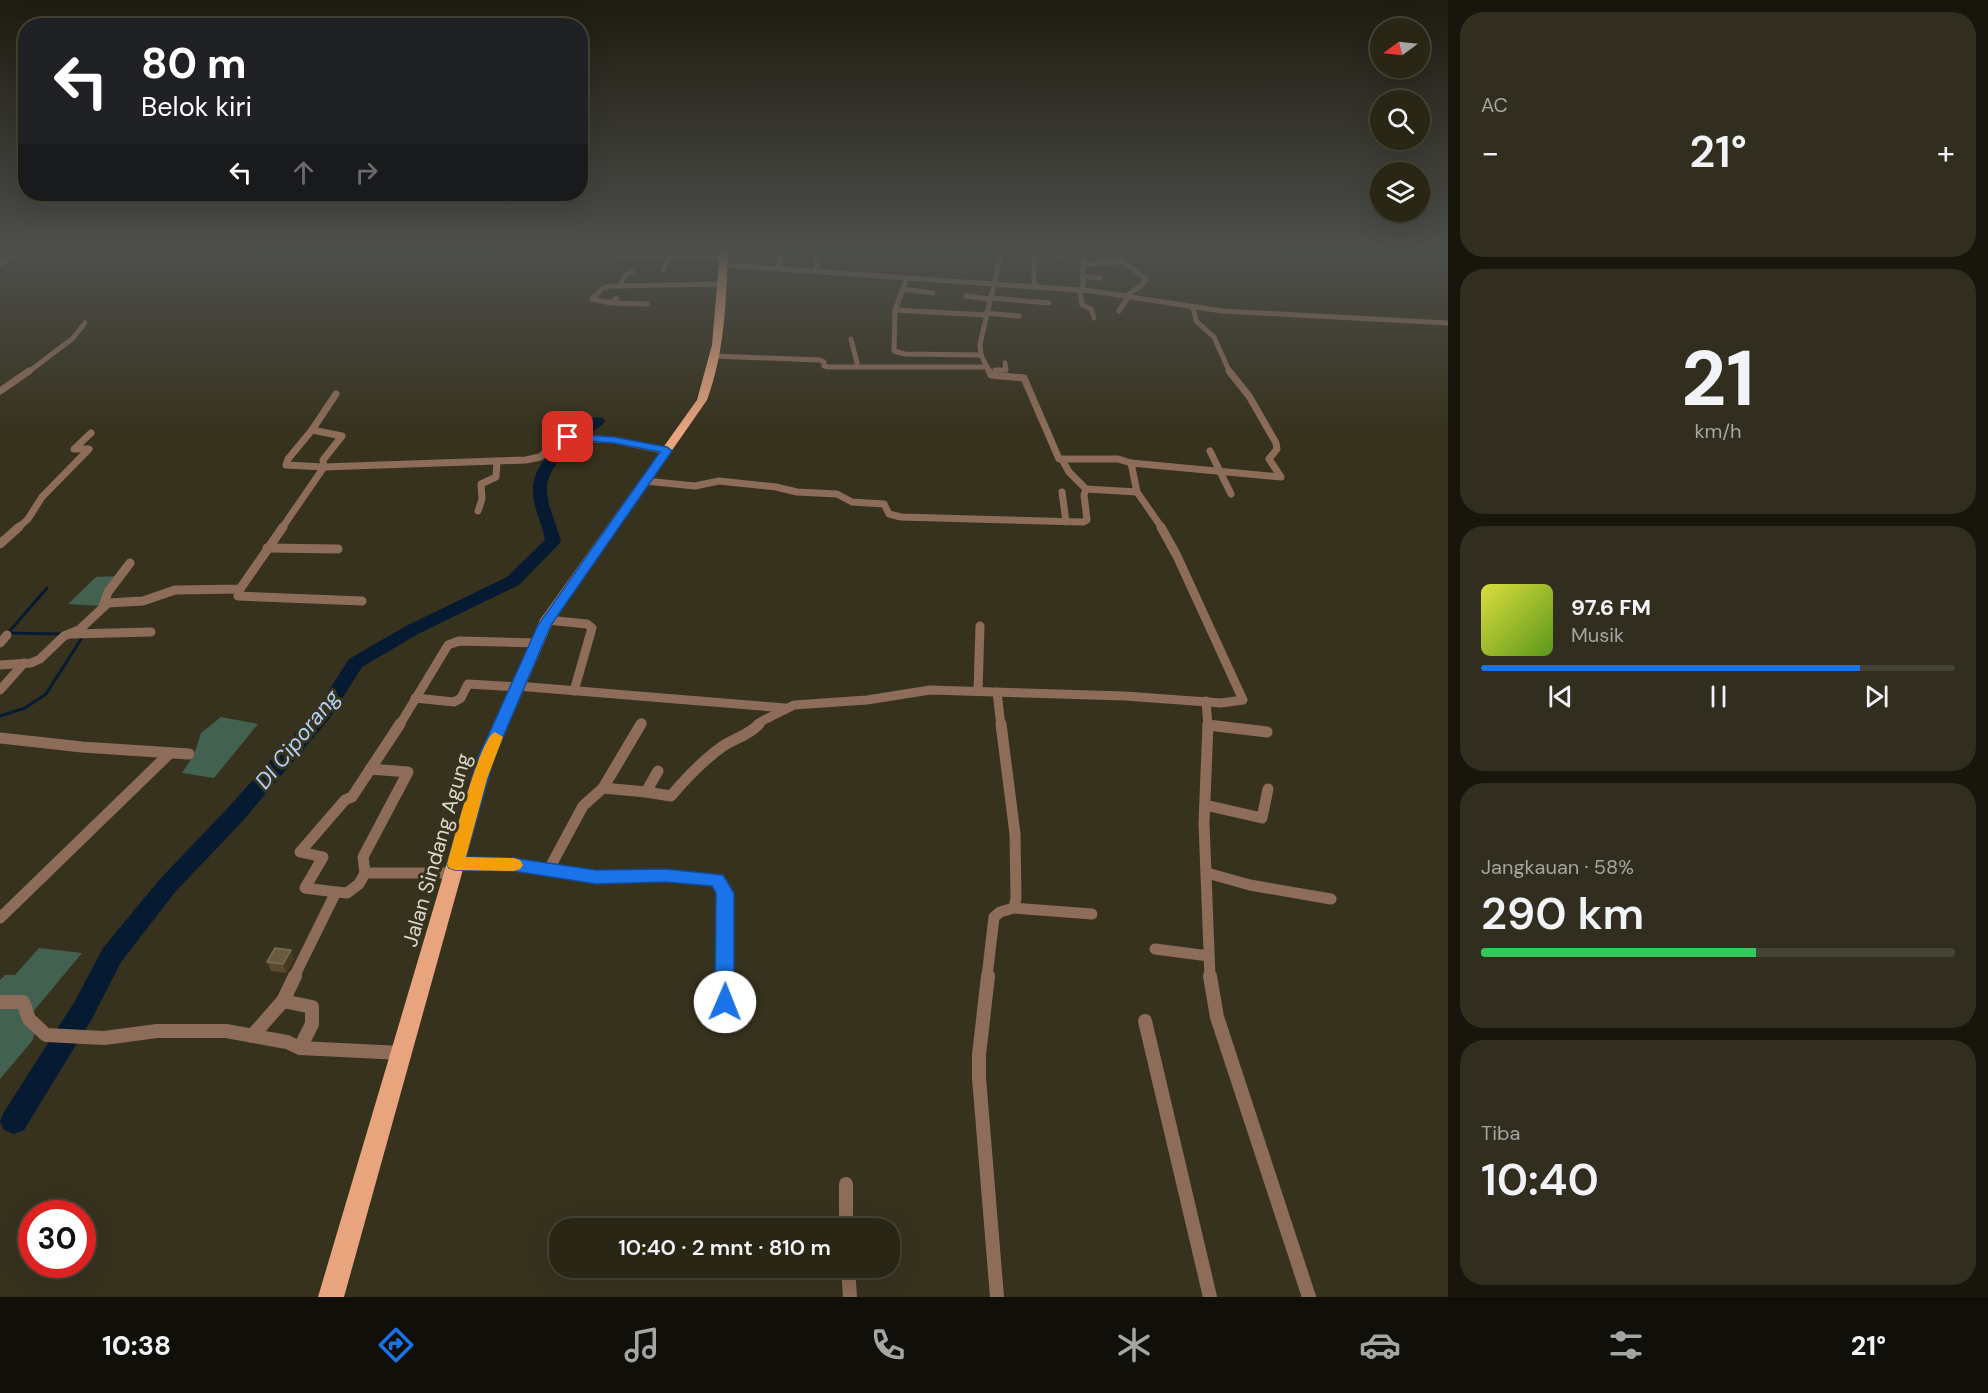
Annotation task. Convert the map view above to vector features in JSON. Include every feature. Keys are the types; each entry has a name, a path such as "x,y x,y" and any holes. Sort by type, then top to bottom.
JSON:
{"main road":[{"name":"Jalan Sindang Agung","path":"331,1297 486,758 547,620 702,400 714,356 719,311"}],"street":[{"path":"895,311 893,349 896,352 981,355"},
{"path":"907,311 1019,316"},
{"path":"987,311 980,344 981,355 992,375 1024,378 1057,458 1063,461 1118,459 1131,463 1276,478 1282,476 1269,459 1276,449 1276,443 1249,396 1228,370 1214,337 1196,321 1194,311"},
{"path":"1092,311 1094,318"},
{"path":"1227,311 1270,315 1448,323"},
{"path":"0,391 46,360 72,339 85,323"},
{"path":"851,339 858,367"},
{"path":"714,356 820,360 826,367 1006,370 1005,363"},
{"path":"336,394 312,430 288,459 286,465 324,467 537,458 568,437 614,440 667,451"},
{"path":"312,430 342,436 323,460 324,467 267,548 240,589 238,596 362,601"},
{"path":"0,544 28,519 42,497 88,449 74,449 91,433"},
{"path":"1210,451 1231,494"},
{"path":"478,512 482,499 481,484 496,477 497,461"},
{"path":"1063,461 1069,472 1086,489 1137,492"},
{"path":"415,698 454,702 461,699 468,684 785,708 930,690 1125,696 1235,703 1243,700 1244,697 1177,556 1158,521 1137,492 1131,463"},
{"path":"645,481 694,486 719,481 776,487 797,492 837,494 852,502 884,504 889,514 901,517 1066,522 1087,521 1084,495 1086,489"},
{"path":"1062,492 1066,522"},
{"path":"267,548 338,549"},
{"path":"0,665 40,659 69,634 85,624 103,606 114,584 130,563"},
{"path":"103,606 112,602 144,601 175,590 240,589"},
{"path":"547,620 587,624 592,628 574,692"},
{"path":"978,691 980,626"},
{"path":"69,634 151,632"},
{"path":"0,643 7,635"},
{"path":"370,769 408,772 363,857 365,873 358,884 347,893 305,888 323,857 300,852 345,800 352,797 437,660 452,642 537,643"},
{"path":"0,690 24,663"},
{"path":"997,692 1015,834 1016,898 1014,908"},
{"path":"1206,701 1208,725 1205,805 1212,991 1217,1017 1280,1200 1308,1297"},
{"path":"603,788 646,792 664,797 675,794 700,764 732,740 750,734 762,721 785,708"},
{"path":"549,869 583,806 603,788 642,723"},
{"path":"1208,725 1267,732"},
{"path":"0,738 189,754"},
{"path":"0,918 170,753"},
{"path":"646,792 658,771"},
{"path":"1205,805 1262,818 1268,789"},
{"path":"365,873 513,865 596,877 666,876 717,880 725,893 725,1002"},
{"path":"1207,873 1250,885 1331,899"},
{"path":"252,1036 283,1001 336,892"},
{"path":"997,1297 979,1078 979,1055 994,917 1000,912 1014,908 1092,914"},
{"path":"1155,949 1209,956"},
{"path":"283,1001 312,1007 314,1014 312,1027 300,1048"},
{"path":"0,1002 23,1002 29,1019 46,1035 104,1038 176,1030 226,1031 286,1042 300,1048 402,1053"},
{"path":"1145,1021 1210,1297"},
{"path":"846,1184 846,1218"},
{"path":"849,1278 850,1297"}],"green space":[{"path":"118,576 101,606 68,604 96,577"},
{"path":"221,717 258,724 214,778 182,773 194,755 201,733"},
{"path":"39,948 82,953 32,1013 0,1000 0,980 5,975 15,975"},
{"path":"20,1004 35,1033 32,1041 0,1079 0,1005"}],"building":[{"path":"275,948 291,950 283,964 267,962"}],"waterway":[{"name":"DI Ciporang","path":"14,1121 84,1009 112,955 168,885 232,818 323,714 355,663 412,630 513,581 553,541 540,491 545,470 561,451 598,421"},
{"path":"47,588 8,633 61,634"},
{"path":"0,716 25,708 46,694 83,636"}],"slow traffic":[{"path":"495,737 479,779 455,864 514,865"}],"route":[{"path":"568,437 614,440 667,451 544,625 486,758 455,864 513,865 596,877 666,876 704,877 717,880 723,886 725,893 725,1002"}]}
